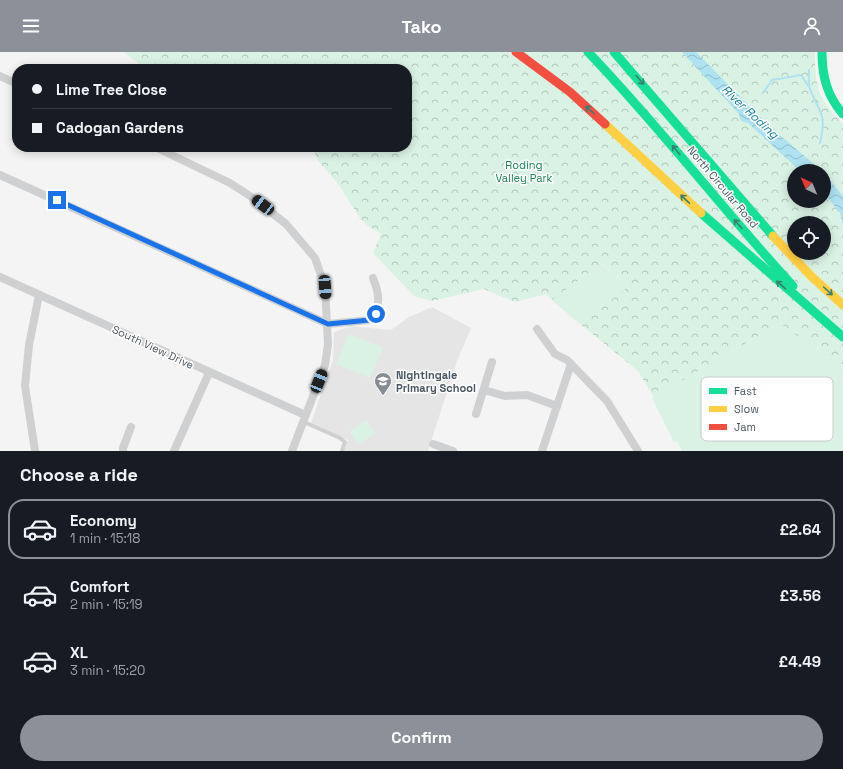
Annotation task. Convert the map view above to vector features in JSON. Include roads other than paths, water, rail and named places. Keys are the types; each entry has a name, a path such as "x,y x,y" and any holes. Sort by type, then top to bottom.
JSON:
{"main road":[{"path":"516,52 570,92 736,245 843,336"},
{"name":"North Circular Road","path":"588,52 652,122 789,281 843,336"},
{"name":"North Circular Road","path":"614,52 660,103 761,224 789,254 843,305"},
{"path":"822,52 824,80 830,96 843,114"}],"street":[{"path":"0,76 12,82"},
{"path":"165,152 230,183 286,224 315,258 325,287 328,324 326,365 292,451"},
{"path":"0,174 328,324 370,320 376,314 380,294 373,278"},
{"name":"South View Drive","path":"0,278 209,372 304,418"},
{"path":"35,451 25,386 29,345 39,295"},
{"path":"537,329 555,354 571,364 607,401 638,451"},
{"path":"476,414 484,390 484,383 492,362"},
{"path":"542,451 571,364"},
{"path":"174,451 209,372"},
{"path":"484,390 505,396 527,395 557,406"},
{"path":"123,451 131,427"},
{"path":"433,444 453,451"}],"lane":[{"path":"304,418 345,442 342,451"}],"water":[{"name":"River Roding","path":"682,52 696,52 767,124 814,164 792,164 748,123 741,121 739,114"},
{"path":"831,181 843,196 843,225 840,213 831,202"}],"waterway":[{"path":"809,70 809,87 823,119 820,143"},
{"path":"763,93 772,80 801,75 809,87"}],"place":[{"name":"Nightingale Primary School","path":"383,396"}],"park label":[{"name":"Roding Valley Park","path":"524,171"}]}
